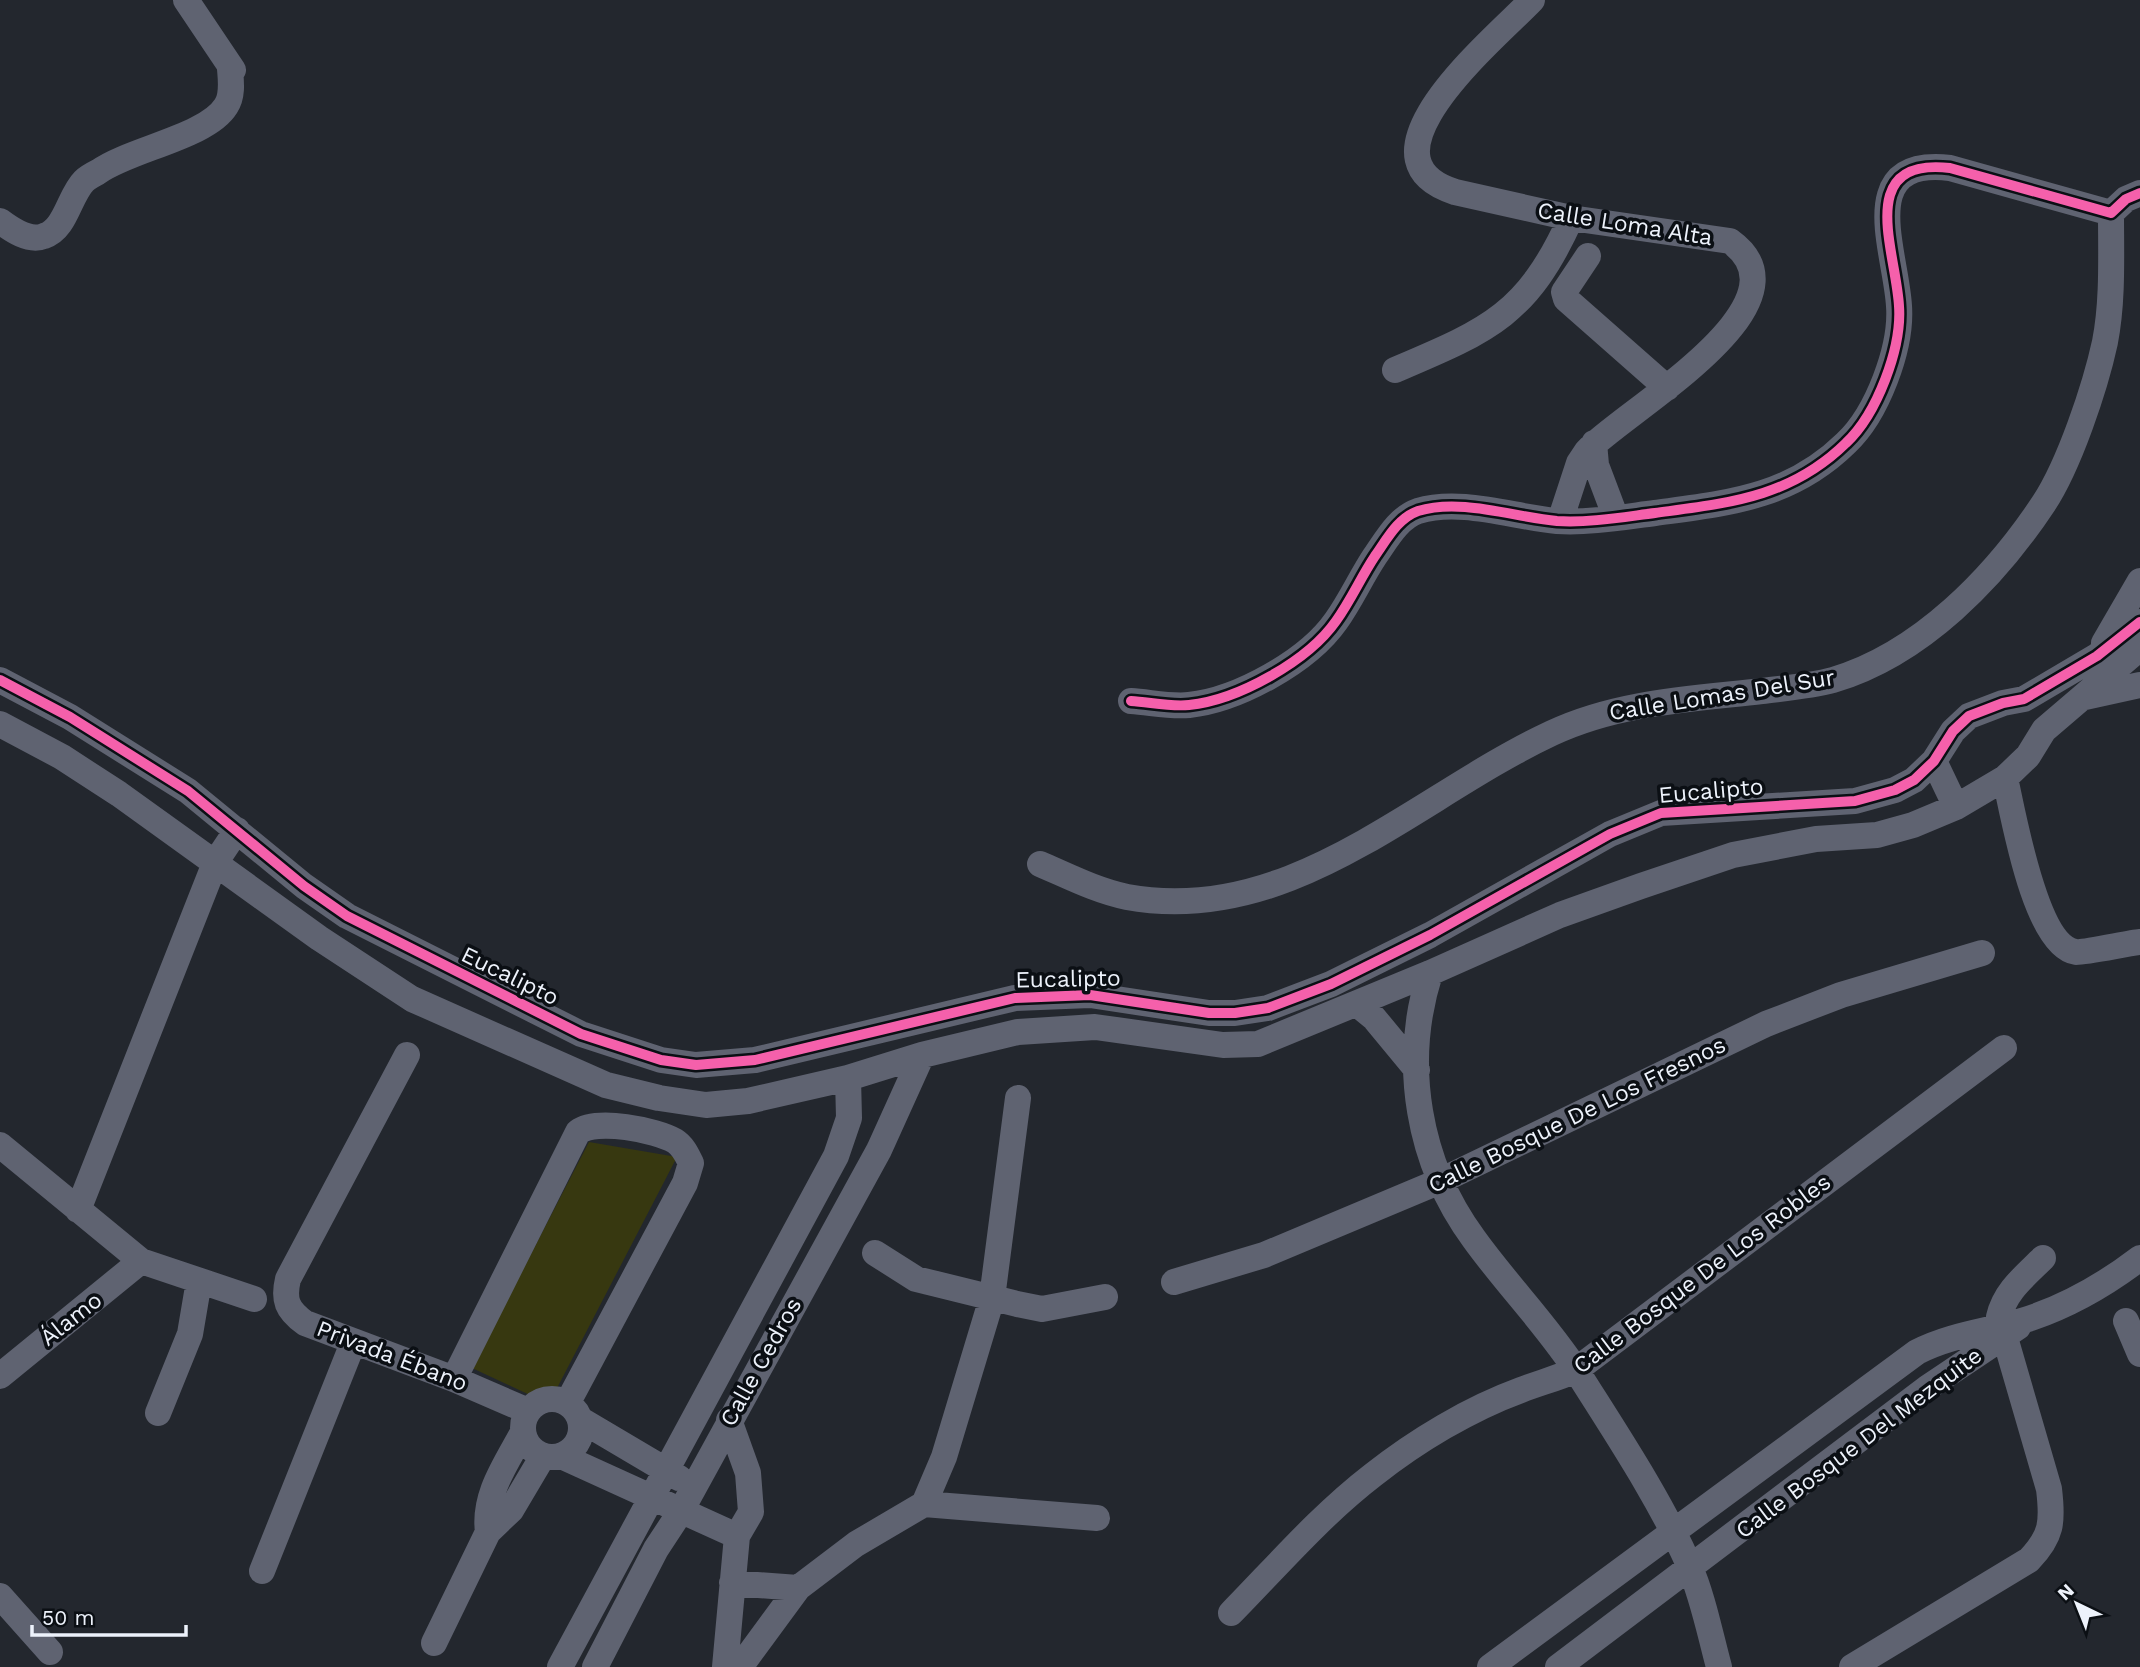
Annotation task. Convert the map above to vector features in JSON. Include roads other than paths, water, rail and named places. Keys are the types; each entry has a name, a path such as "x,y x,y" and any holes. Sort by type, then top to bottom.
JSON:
{"street":[{"path":"0,222 29,237 47,236 55,230 84,181 134,152 182,136 215,117 227,106 232,88 230,69 233,70 186,0"},
{"name":"Calle Loma Alta","path":"1532,0 1426,114 1419,133 1419,166 1426,178 1438,187 1571,218 1730,241 1745,252 1752,263 1754,281 1749,302 1735,324 1667,388 1594,443 1579,463 1560,521"},
{"path":"1131,701 1187,705 1214,700 1242,691 1290,663 1316,645 1337,620 1355,585 1393,530 1416,512 1454,508 1560,521 1616,518 1740,501 1782,488 1820,467 1849,440 1878,395 1893,357 1899,308 1885,214 1894,184 1908,172 1926,166 1950,168 2111,214 2126,199 2140,193"},
{"name":"Calle Lomas Del Sur","path":"1040,864 1127,897 1182,900 1229,895 1275,884 1331,862 1497,762 1554,732 1594,716 1634,705 1833,680 1901,648 1935,623 1990,574 2046,500 2085,413 2105,340 2111,268 2111,214"},
{"path":"1395,370 1467,340 1510,311 1538,280 1571,218"},
{"path":"1588,256 1564,292 1566,299 1667,388"},
{"path":"1594,443 1597,465 1616,518"},
{"path":"2097,656 2140,581"},
{"name":"Eucalipto","path":"0,680 70,717 166,778 237,830 304,886 347,916 581,1034 661,1060 696,1065 755,1060 1015,998 1090,995 1209,1013 1246,1012 1289,1002 1430,935 1630,824 1680,810 1855,801 1895,790 1914,780 1934,761 1953,731 1969,716 2003,703 2024,699 2097,656 2140,622"},
{"path":"0,724 62,757 119,794 319,938 412,999 607,1085 687,1104 748,1101 848,1078 922,1055 1018,1032 1095,1027 1223,1045 1258,1044 1430,973 1560,915 1734,855 1816,839 1877,835 1913,825 1956,807 2006,778 2028,757 2044,730 2140,648"},
{"path":"2080,698 2140,685"},
{"path":"2024,699 2044,730"},
{"path":"1934,761 1956,807"},
{"path":"2006,778 2025,870 2049,928 2076,952 2140,942"},
{"path":"78,1210 215,863 237,830"},
{"name":"Calle Bosque De Los Fresnos","path":"1174,1282 1264,1255 1438,1182 1766,1024 1841,995 1982,953"},
{"path":"1430,973 1419,1021 1417,1070 1423,1132 1438,1182 1473,1238 1576,1370 1673,1533 1691,1568 1719,1667"},
{"path":"487,1033 508,999"},
{"path":"1357,1004 1374,1018 1417,1070"},
{"name":"Calle Bosque De Los Robles","path":"1231,1613 1326,1516 1373,1474 1423,1440 1473,1412 1576,1370 2004,1048"},
{"name":"Privada Ébano","path":"407,1055 288,1279 285,1295 293,1314 353,1343 454,1379 525,1421"},
{"name":"Calle Cedros","path":"594,1667 656,1549 681,1511 878,1150 922,1055"},
{"name":"Calle Cedros","path":"560,1667 844,1138 850,1105 848,1078"},
{"path":"924,1504 944,1458 992,1298 1018,1098"},
{"path":"435,1643 488,1532 511,1510 552,1456 578,1442 574,1411 689,1171 691,1163 682,1146 674,1140 631,1128 590,1125 573,1138 454,1379"},
{"path":"844,1138 878,1150"},
{"path":"0,1145 141,1261 254,1299"},
{"path":"875,1254 916,1279 1042,1309 1105,1297"},
{"path":"1852,1667 2029,1560 2044,1545 2052,1512 2049,1489 2034,1430 2001,1331 2005,1299 2043,1258"},
{"name":"Calle Bosque Del Mezquite","path":"1558,1667 2001,1331 2074,1301 2138,1259"},
{"name":"Álamo","path":"0,1376 141,1261"},
{"path":"158,1413 190,1334 199,1281"},
{"path":"2126,1321 2140,1354"},
{"name":"Calle Bosque Del Mezquite","path":"1490,1667 1917,1352 1959,1335 2001,1331"},
{"path":"262,1571 353,1343"},
{"path":"488,1532 486,1514 490,1496 525,1421 539,1401 554,1398 665,1470 693,1485"},
{"path":"725,1667 737,1536 751,1511 748,1473 729,1420"},
{"path":"525,1421 527,1443 737,1536"},
{"path":"740,1667 797,1588 856,1544 924,1504 1097,1518"},
{"path":"732,1583 797,1588"},
{"path":"0,1596 50,1652"}]}
